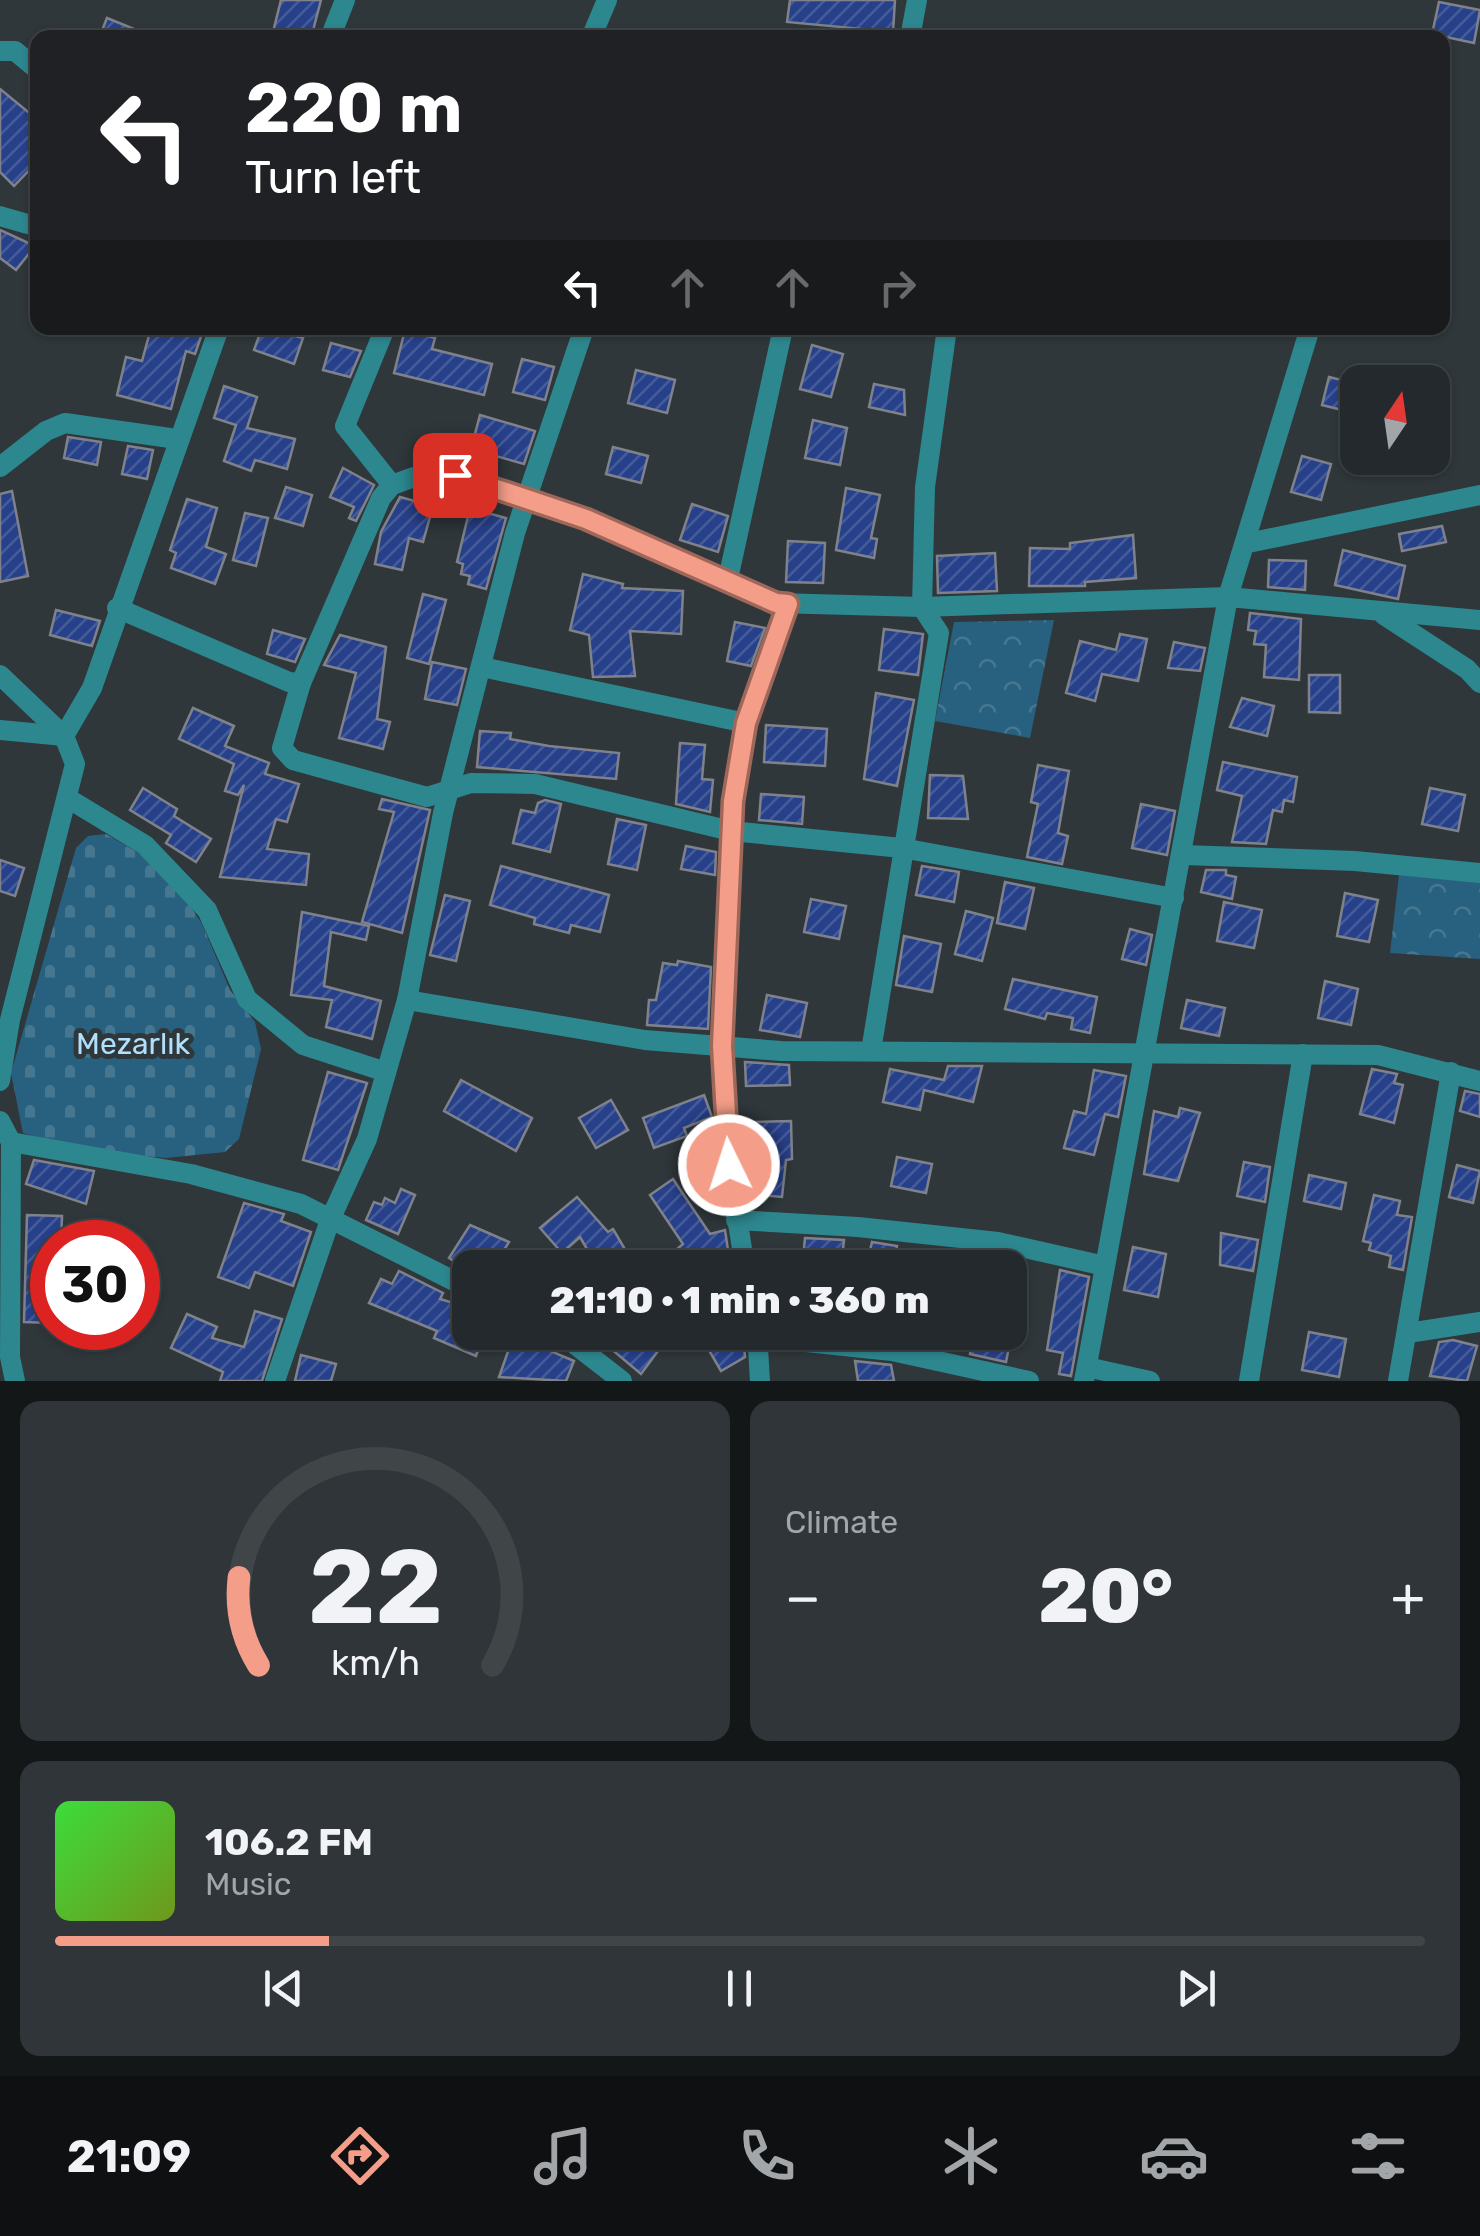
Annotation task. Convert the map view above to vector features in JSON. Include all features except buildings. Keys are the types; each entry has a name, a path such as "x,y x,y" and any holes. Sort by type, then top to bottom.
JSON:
{"street":[{"path":"333,30 345,0"},
{"path":"594,30 607,0"},
{"path":"911,30 916,0"},
{"path":"0,51 16,51 30,63"},
{"path":"0,216 30,225"},
{"path":"64,736 92,688 117,608 216,335"},
{"path":"382,335 345,426 392,484"},
{"path":"275,1381 330,1220 367,1138 406,1000 450,790 514,533 530,498 582,335"},
{"path":"728,579 781,335"},
{"path":"871,1051 939,633 922,607 925,487 946,335"},
{"path":"1150,1381 1086,1374 1228,597 1248,543 1308,335"},
{"path":"0,466 46,431 74,421 178,438"},
{"path":"1174,898 902,848 731,831 535,784 470,783 427,797 293,760 282,748 301,683 380,498 392,484 414,477 455,475 530,498 788,604 922,607 1228,597 1480,620"},
{"path":"1248,543 1480,495"},
{"path":"742,1250 722,1046 731,831 746,723 788,604"},
{"path":"117,608 289,682 301,683"},
{"path":"1379,612 1468,668 1480,683"},
{"path":"482,667 746,723"},
{"path":"0,675 64,736 75,764 10,1020 0,1081"},
{"path":"0,730 64,736"},
{"path":"68,799 144,845 208,910 247,999 303,1045 386,1072"},
{"path":"1182,855 1355,861 1480,873"},
{"path":"406,1000 503,1020 722,1046 1378,1055 1480,1082"},
{"path":"1249,1381 1303,1054"},
{"path":"1398,1381 1451,1072"},
{"path":"0,1121 12,1142 10,1357 15,1381"},
{"path":"12,1142 191,1174 301,1204 452,1280"},
{"path":"736,1220 858,1227 998,1242 1106,1266"},
{"path":"1408,1334 1480,1322"},
{"path":"582,1350 622,1381"},
{"path":"759,1350 760,1381"},
{"path":"884,1350 1029,1381"}],"green space":[{"path":"1054,620 1030,738 935,721 954,622"},
{"name":"Mezarlık","path":"106,834 144,856 175,882 202,924 230,990 255,1022 261,1049 239,1139 225,1152 166,1158 79,1150 23,1133 11,1073 76,848 88,836"},
{"path":"1399,875 1480,882 1480,959 1390,953"}],"route":[{"path":"455,475 510,490 586,519 776,603 788,604 764,682 746,723 733,801 722,1046 729,1165"}]}
